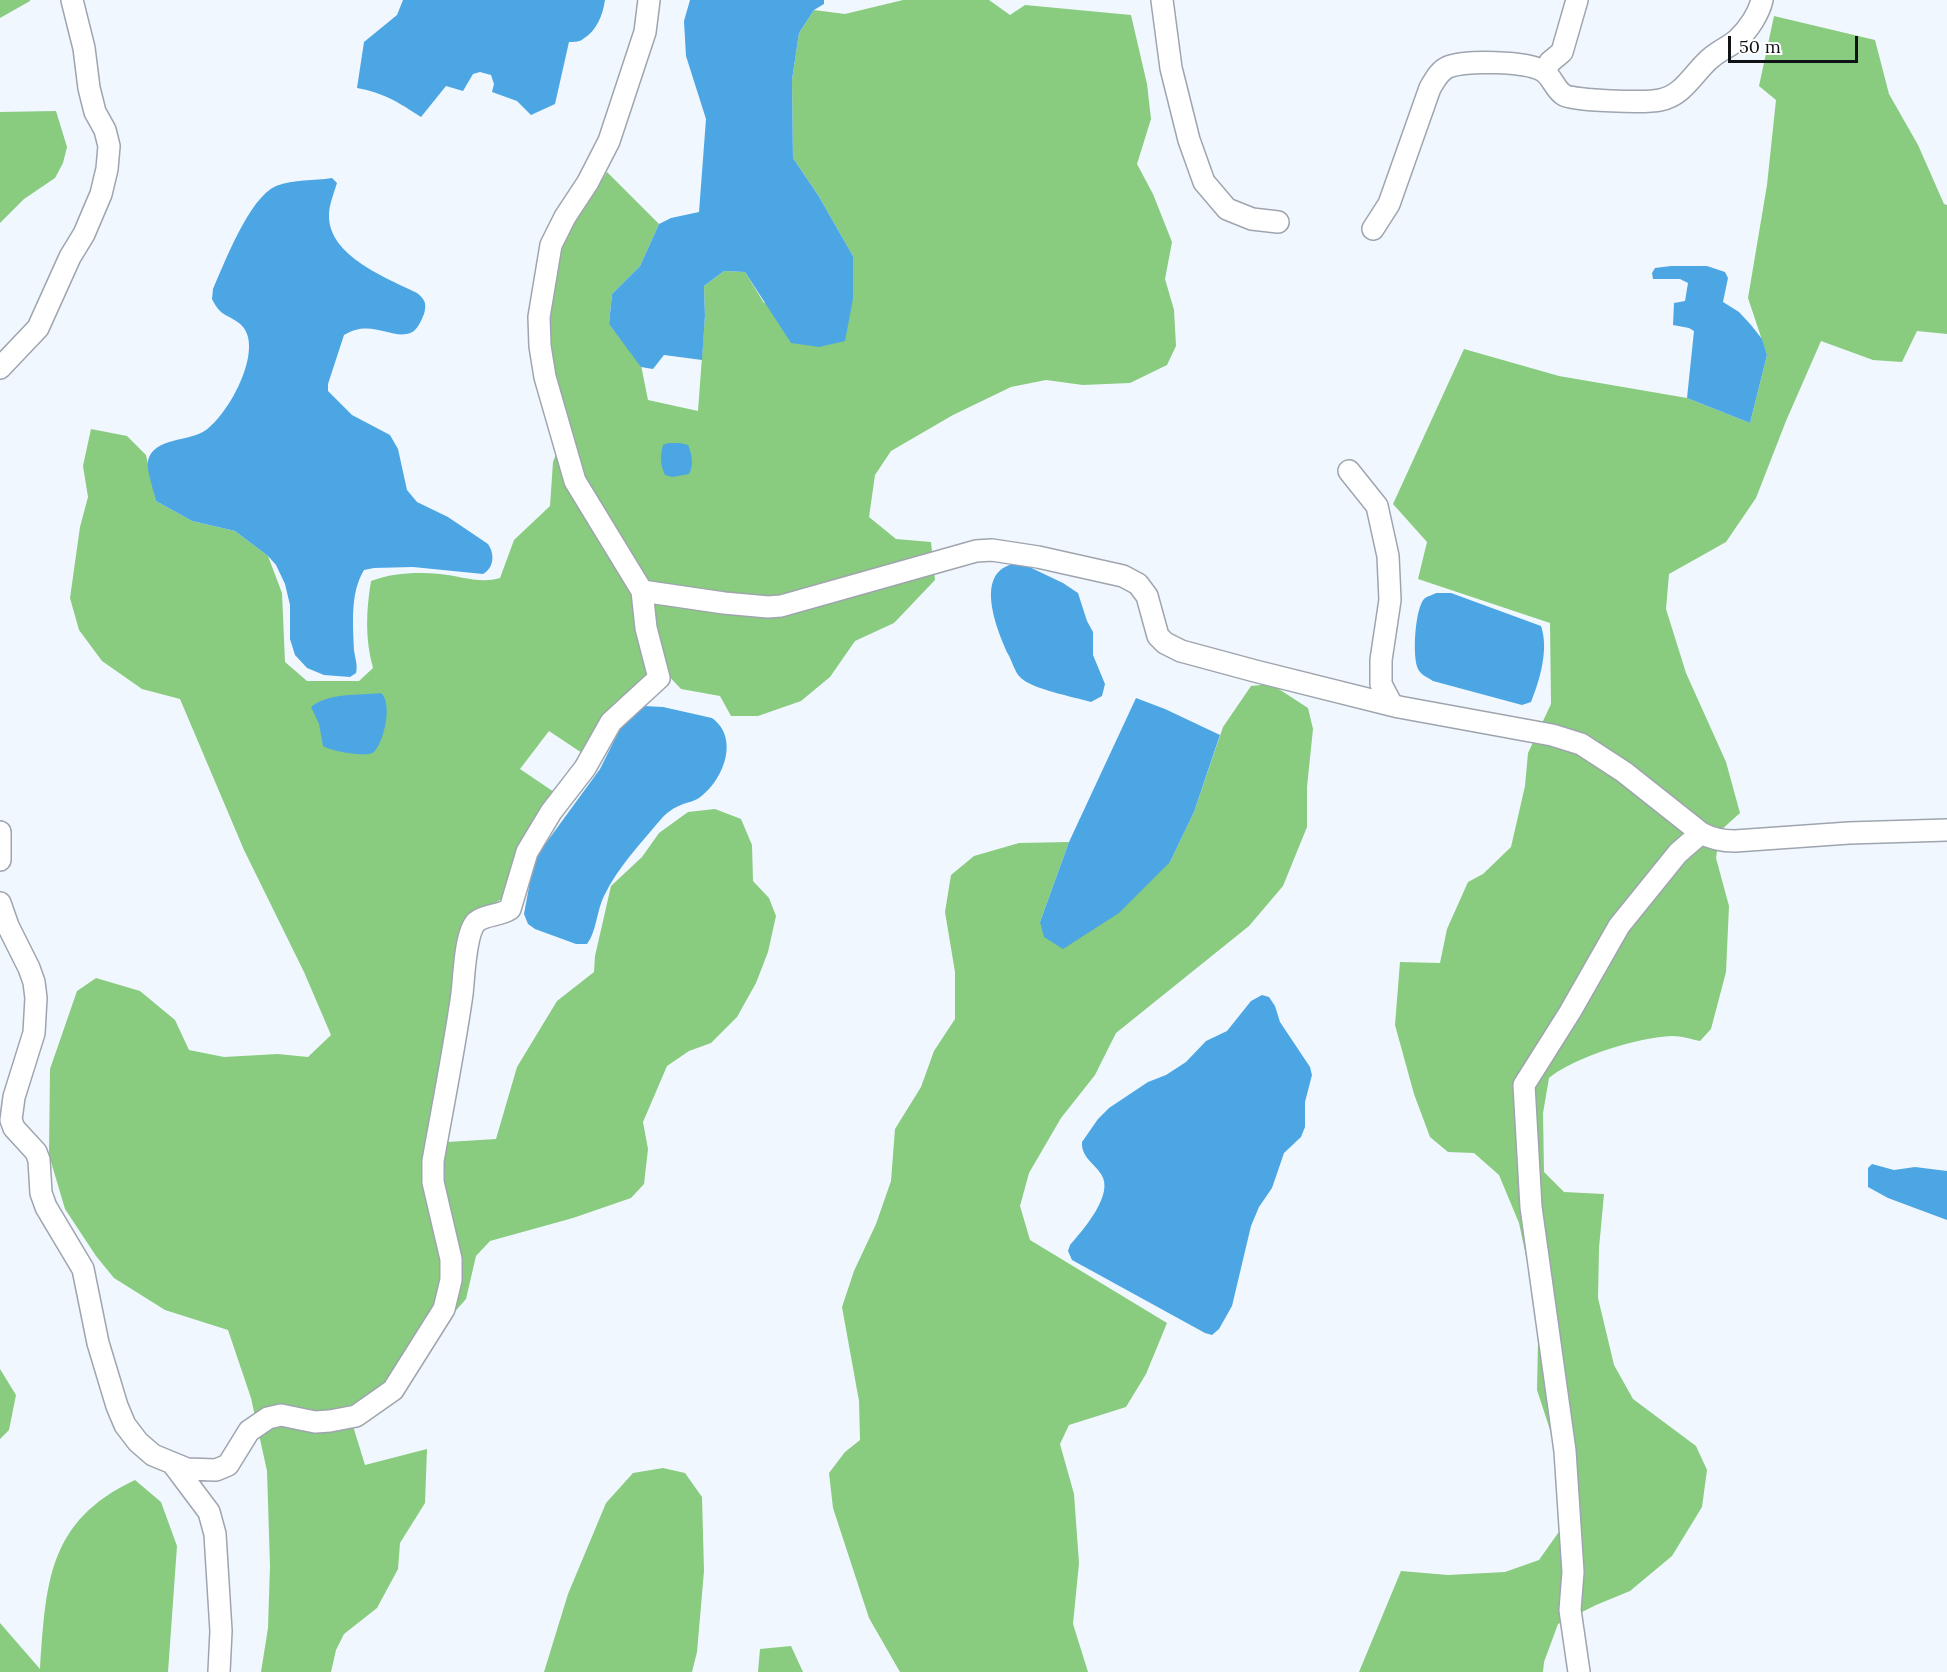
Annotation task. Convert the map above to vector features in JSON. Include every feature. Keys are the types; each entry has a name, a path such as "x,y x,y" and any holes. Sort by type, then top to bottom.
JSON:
{"street":[{"path":"0,368 38,328 70,257 84,234 101,194 107,169 109,146 105,130 95,112 89,88 84,48 72,0"},
{"path":"0,903 31,975 36,998 34,1033 14,1097 11,1120 14,1128 36,1152 39,1160 41,1193 46,1207 83,1269 98,1343 117,1406 125,1425 138,1442 153,1455 173,1464 200,1470 216,1470 228,1465 249,1431 259,1422 274,1415 315,1422 356,1416 393,1390 444,1310 451,1280 452,1259 433,1182 433,1161 462,994 465,961 473,928 480,920 510,909 527,852 546,819 585,768 611,722 658,678 646,628 642,591 575,482 545,376 538,317 551,245 609,141 645,32 649,0"},
{"path":"1162,0 1171,68 1189,140 1204,182 1227,208 1252,219 1278,222"},
{"path":"1545,71 1550,62 1562,52 1577,0"},
{"path":"1373,229 1389,204 1402,172 1414,130 1430,88 1447,67 1465,63 1498,62 1535,67 1545,71 1564,95 1577,98 1660,100 1677,93 1707,60 1738,39 1760,8 1762,0"},
{"path":"1349,471 1377,506 1388,556 1390,600 1381,660 1381,684 1392,705"},
{"path":"642,591 724,603 781,606 976,551 1009,552 1123,576 1138,584 1147,596 1158,636 1181,651 1392,705 1552,735 1581,744 1624,772 1701,833 1721,841 1849,832 1947,830"},
{"path":"0,832 0,860"},
{"path":"1579,1672 1570,1610 1573,1572 1565,1451 1531,1206 1524,1085 1619,926 1678,853 1701,833"},
{"path":"173,1464 209,1512 215,1534 221,1630 219,1672"}],"green space":[{"path":"0,0 30,0 30,1 0,18"},
{"path":"903,0 989,0 1010,15 1025,5 1131,15 1147,84 1151,119 1137,164 1153,194 1172,242 1165,279 1174,310 1176,346 1167,365 1130,383 1083,385 1046,380 1011,387 953,415 891,451 875,475 869,517 896,539 931,542 935,580 894,623 855,641 830,677 801,701 758,716 731,716 720,696 681,689 666,673 585,755 549,731 520,769 557,794 506,896 480,913 431,1143 496,1139 517,1067 557,1001 594,972 595,956 611,886 642,857 659,833 688,812 715,809 741,819 752,845 753,881 769,898 776,916 768,952 756,983 737,1017 711,1043 689,1051 667,1066 643,1122 648,1149 644,1184 631,1198 573,1218 490,1241 476,1256 466,1299 388,1388 349,1413 365,1465 427,1449 425,1503 400,1543 398,1569 377,1608 344,1634 336,1650 331,1672 261,1672 268,1628 270,1566 267,1471 251,1398 228,1330 165,1310 114,1278 96,1256 65,1209 49,1155 50,1069 77,991 96,978 140,991 175,1020 189,1050 224,1057 278,1054 308,1057 331,1035 304,972 244,850 180,699 142,689 102,661 79,630 70,598 80,527 88,497 83,466 91,429 127,436 146,455 156,501 192,521 235,531 268,556 282,593 285,662 307,681 359,681 373,668 367,625 371,581 413,573 440,574 478,580 500,578 514,540 550,506 553,462 569,419 551,359 548,299 566,236 607,172 659,224 640,266 612,294 609,324 641,365 648,400 698,411 705,316 704,286 724,271 745,272 764,303 853,256 818,195 793,158 792,80 799,33 814,10 845,14"},
{"path":"1774,16 1875,40 1889,94 1918,145 1944,204 1947,205 1947,334 1917,331 1902,362 1873,360 1821,341 1756,498 1726,542 1669,574 1666,609 1686,673 1726,762 1740,813 1720,831 1716,858 1729,906 1726,972 1711,1029 1700,1041 1672,1036 1625,1044 1574,1063 1549,1078 1543,1113 1544,1172 1564,1192 1604,1194 1599,1248 1598,1298 1614,1365 1633,1399 1696,1446 1707,1470 1702,1507 1672,1556 1630,1591 1558,1624 1544,1662 1543,1672 1359,1672 1401,1571 1448,1575 1505,1572 1539,1560 1563,1526 1553,1439 1537,1390 1538,1342 1533,1289 1519,1223 1499,1175 1474,1153 1448,1152 1430,1137 1414,1094 1395,1025 1400,962 1440,963 1447,929 1468,882 1483,874 1511,847 1525,786 1528,753 1551,704 1550,623 1418,579 1427,542 1393,504 1464,349 1559,376 1687,398 1750,423 1767,355 1748,298 1767,185 1776,100 1759,86"},
{"path":"56,111 67,147 63,163 55,178 24,199 0,223 0,112"},
{"path":"1271,684 1308,708 1313,729 1307,787 1307,827 1283,886 1249,926 1116,1033 1095,1075 1061,1118 1029,1173 1020,1206 1030,1240 1167,1323 1146,1374 1126,1407 1069,1425 1060,1444 1074,1494 1079,1563 1073,1624 1088,1672 900,1672 869,1618 833,1508 829,1473 845,1452 860,1440 859,1401 842,1307 854,1271 876,1224 891,1181 895,1129 921,1087 934,1051 955,1019 955,972 945,912 951,875 974,856 1019,843 1069,842 1040,922 1170,862 1194,812 1223,727 1251,686"},
{"path":"0,1369 16,1395 9,1430 0,1439"},
{"path":"663,1468 685,1473 702,1497 704,1571 697,1652 692,1672 544,1672 568,1594 606,1503 633,1473"},
{"path":"135,1480 161,1502 177,1546 168,1672 0,1672 0,1623 40,1669 49,1583 68,1535 84,1515 106,1496"},
{"path":"791,1646 803,1672 758,1672 760,1649"}],"water":[{"path":"403,0 605,0 601,16 592,32 580,41 569,42 555,104 531,115 517,101 492,92 494,84 491,75 480,72 473,74 463,91 446,86 421,117 391,99 357,88 364,42 397,15"},
{"path":"690,0 824,0 824,4 814,10 799,33 792,80 793,158 818,195 853,256 853,299 845,341 819,347 791,343 745,272 724,271 704,286 705,316 702,360 664,355 653,369 641,367 609,324 612,294 640,266 659,224 671,218 699,212 706,119 686,56 684,21"},
{"path":"332,178 337,183 329,215 331,230 338,242 361,264 417,293 424,300 425,307 418,325 410,333 396,334 363,328 344,335 328,384 328,391 352,415 390,435 398,449 407,490 417,502 448,517 488,544 492,556 491,565 483,574 413,567 364,570 354,599 353,630 357,670 350,677 324,675 307,668 295,655 290,639 290,605 285,584 276,565 268,556 235,531 192,521 156,501 148,465 151,453 157,448 206,430 223,412 239,386 248,358 247,334 239,323 220,311 212,299 213,289 247,217 256,203 276,186 297,181"},
{"path":"1707,266 1725,272 1728,278 1723,302 1739,312 1762,339 1767,355 1750,423 1687,398 1694,331 1673,325 1674,303 1685,301 1688,283 1680,279 1653,279 1652,273 1655,268"},
{"path":"668,443 688,445 692,460 689,474 672,477 665,475 661,456 663,445"},
{"path":"1021,563 1063,583 1078,593 1093,632 1093,655 1105,684 1102,696 1091,702 1064,695 1034,686 1017,673 998,629 991,600 996,575 1006,567"},
{"path":"1436,593 1451,593 1541,626 1544,654 1531,702 1522,705 1433,681 1421,673 1415,654 1418,612 1424,599"},
{"path":"381,693 385,698 386,722 381,740 374,752 370,754 349,753 323,746 319,724 311,707 318,702 335,697"},
{"path":"1136,698 1220,735 1194,812 1170,862 1119,913 1063,949 1044,937 1040,922 1069,842"},
{"path":"644,706 663,707 712,718 721,727 727,748 721,771 715,782 699,798 676,807 664,816 630,856 604,896 587,944 576,944 535,929 528,924 524,914 531,876 538,854 600,769 622,725"},
{"path":"1262,995 1269,997 1275,1006 1280,1022 1310,1067 1312,1075 1305,1102 1305,1127 1301,1137 1284,1153 1272,1188 1259,1207 1251,1226 1232,1306 1219,1329 1212,1335 1072,1260 1068,1251 1070,1245 1096,1211 1104,1191 1101,1174 1086,1156 1082,1142 1109,1108 1148,1082 1166,1075 1186,1062 1206,1041 1227,1031 1251,1001"},
{"path":"1872,1164 1894,1170 1915,1167 1947,1171 1947,1220 1888,1198 1868,1187 1868,1168"}]}
